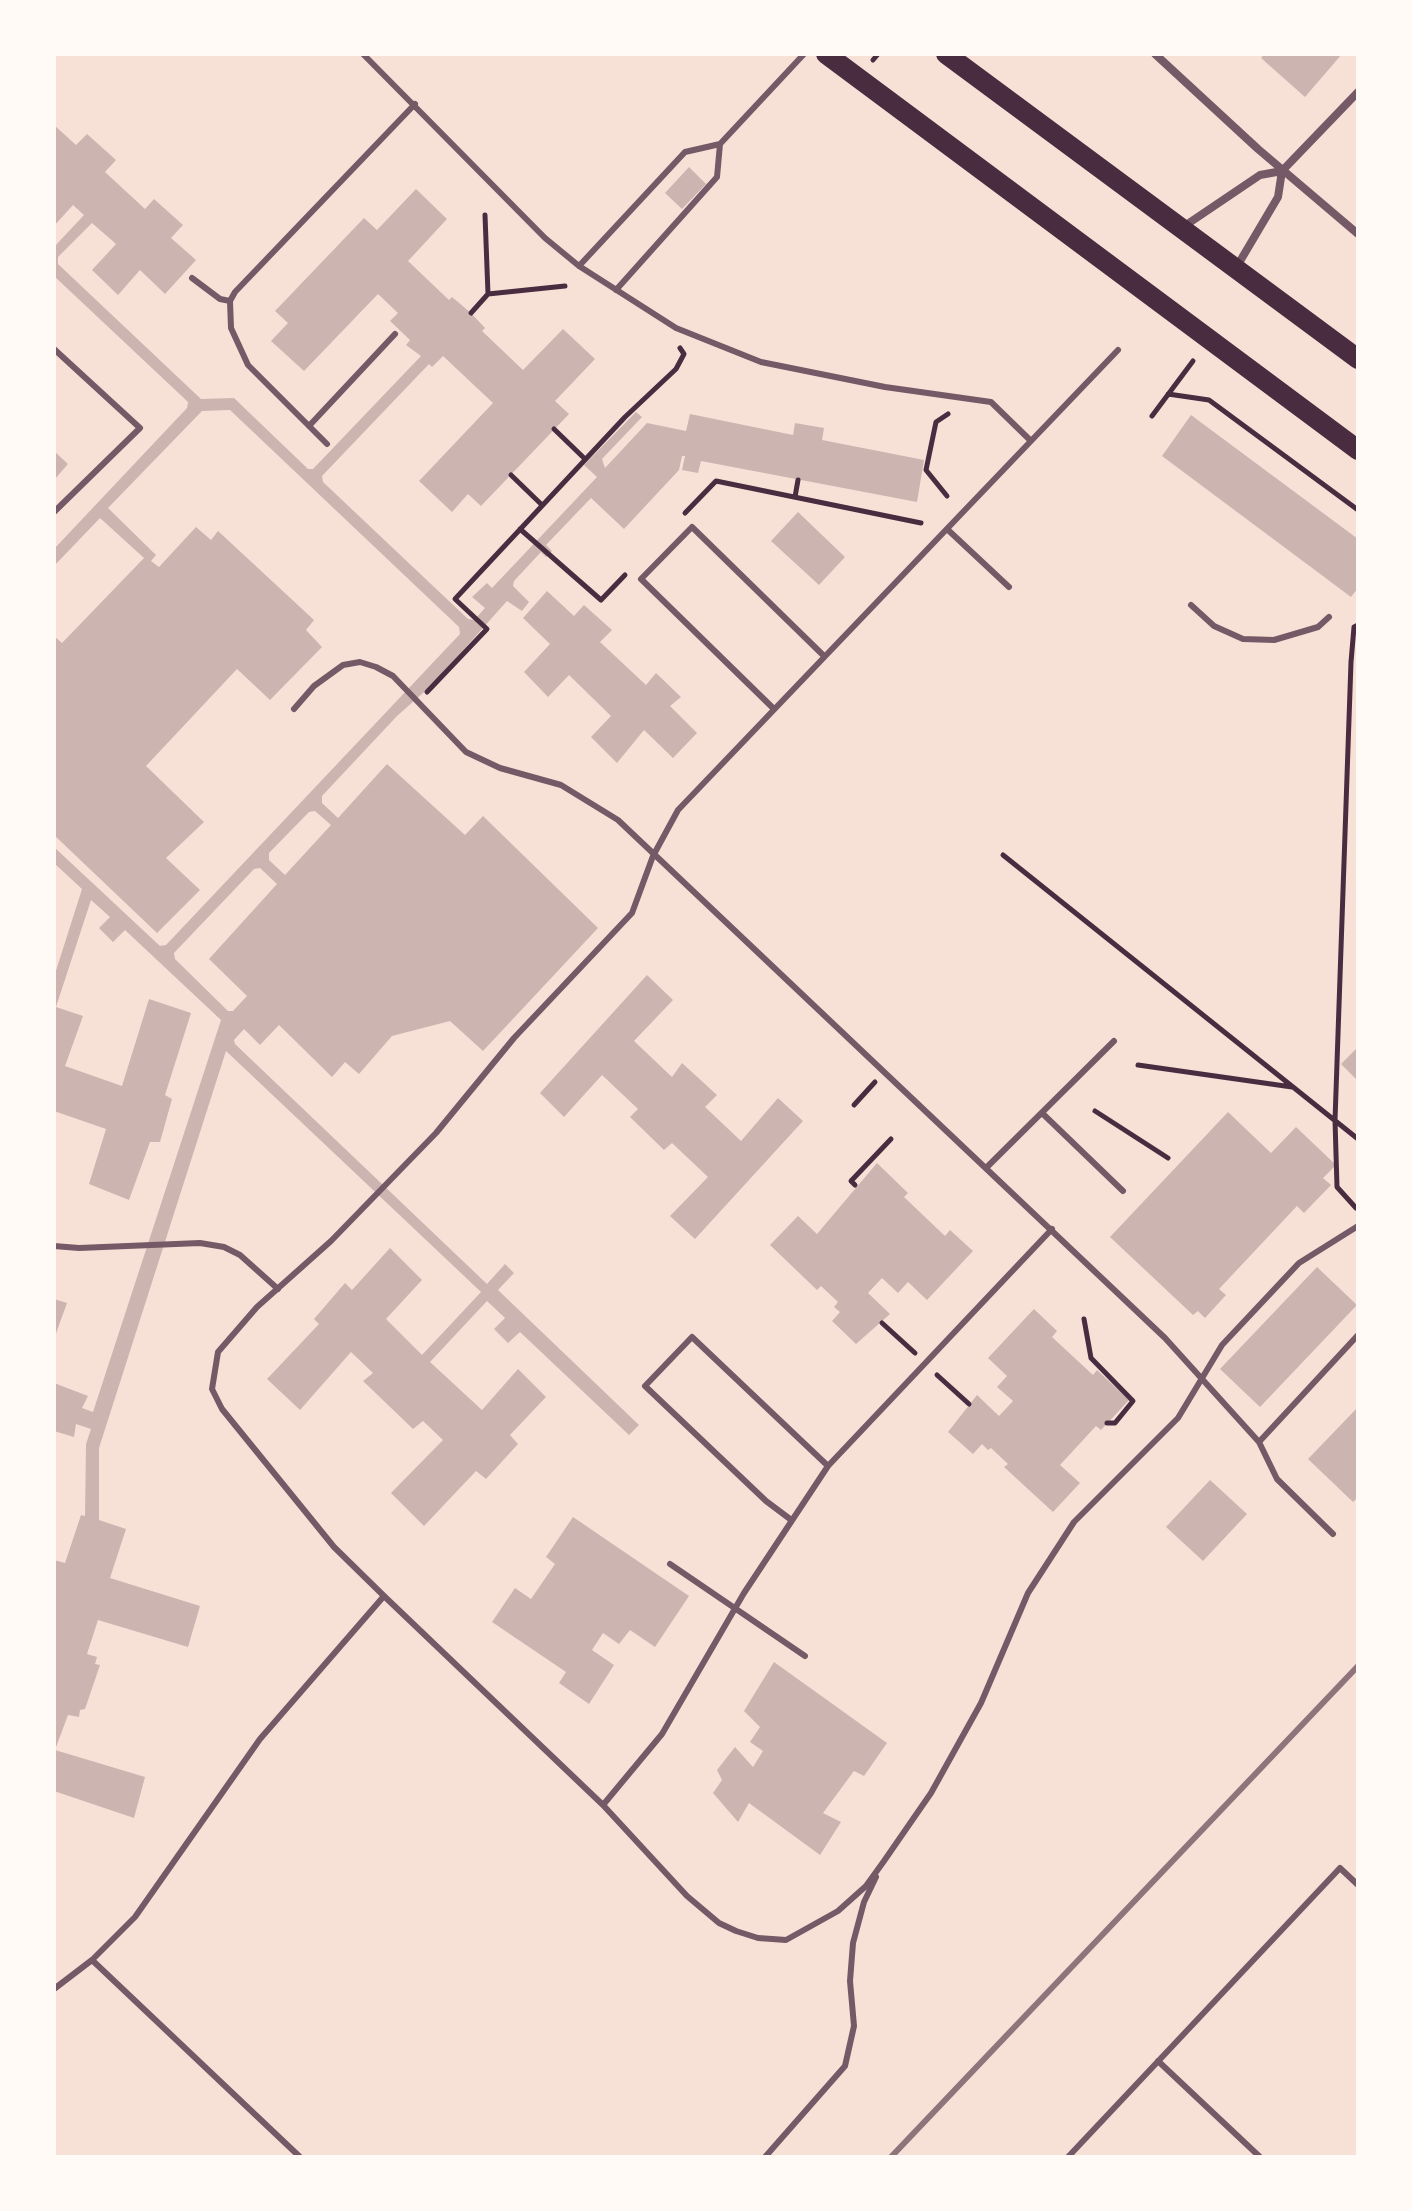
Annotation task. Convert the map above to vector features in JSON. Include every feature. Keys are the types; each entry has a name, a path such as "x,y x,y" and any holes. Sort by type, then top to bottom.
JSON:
{"highway":[{"path":"826,54 1358,450"},
{"path":"946,54 961,60 1358,359"}],"street":[{"path":"1155,54 1282,171 1358,234"},
{"path":"1236,268 1278,197 1282,171 1358,92"},
{"path":"1182,228 1260,175 1282,171"}],"lane":[{"path":"363,54 415,104 518,214 579,266 676,328 761,362 885,387 991,402 1031,441"},
{"path":"579,266 685,152 720,144 804,54"},
{"path":"327,444 248,365 231,328 230,301 235,292 415,104"},
{"path":"616,290 717,177 720,144"},
{"path":"192,278 220,299 230,301"},
{"path":"309,426 395,334"},
{"path":"54,349 140,428 54,512"},
{"path":"1118,350 678,810 653,856 632,913 514,1038 436,1133 331,1241 257,1307 218,1352 212,1389 222,1409 334,1547 603,1805 687,1896 719,1923 758,1938 786,1940 813,1927 857,1895 931,1793 981,1703 1028,1593 1074,1522 1178,1418 1201,1374 1222,1345 1299,1263 1358,1226"},
{"path":"774,709 641,579 692,527 824,656"},
{"path":"947,529 1009,587"},
{"path":"1191,605 1214,626 1243,639 1274,640 1318,627 1329,617"},
{"path":"294,709 321,679 343,665 360,662 376,667 393,676 466,752 500,768 561,785 589,799 618,820 1052,1229 1201,1374 1259,1442 1277,1479 1333,1534"},
{"path":"986,1168 1114,1041"},
{"path":"1042,1113 1123,1191"},
{"path":"603,1805 662,1734 790,1519 828,1466 1052,1229"},
{"path":"54,1246 79,1248 200,1243 224,1247 240,1255 278,1289"},
{"path":"1259,1442 1358,1335"},
{"path":"790,1519 766,1501 645,1386 692,1337 828,1466"},
{"path":"670,1564 805,1656"},
{"path":"54,1989 92,1960 135,1917 260,1739 384,1596"},
{"path":"765,2157 845,2066 854,2026 850,1981 853,1943 864,1902 884,1861"},
{"path":"1068,2157 1340,1868 1355,1882 1358,1873"},
{"path":"92,1960 300,2157"},
{"path":"1158,2061 1260,2157"}],"path":[{"path":"873,60 878,54"},
{"path":"485,215 488,294"},
{"path":"471,313 488,294 565,286"},
{"path":"426,694 487,629 455,599 585,460 676,369 684,354 680,348"},
{"path":"1152,416 1193,361"},
{"path":"1168,394 1209,400 1358,510"},
{"path":"947,496 926,470 936,422 948,414"},
{"path":"554,429 585,460"},
{"path":"511,475 542,505"},
{"path":"795,497 798,480"},
{"path":"674,524 716,481 921,523"},
{"path":"520,529 601,600 633,568"},
{"path":"1356,1208 1337,1187 1335,1120 1351,662 1354,627 1358,625"},
{"path":"1003,855 1358,1139"},
{"path":"1138,1065 1294,1087"},
{"path":"854,1105 875,1082"},
{"path":"1095,1111 1168,1158"},
{"path":"855,1185 851,1181 891,1139"},
{"path":"1084,1319 1096,1366 1133,1401 1115,1423 1107,1423"},
{"path":"882,1323 915,1354"},
{"path":"937,1375 969,1404"}],"building":[{"path":"1264,54 1342,54 1305,97 1261,58"},
{"path":"54,125 76,145 87,134 116,160 105,172 145,209 154,199 183,225 171,238 196,260 165,294 140,270 118,295 92,270 116,244 92,223 58,257 58,264 201,399 234,398 308,469 313,469 421,356 406,345 410,340 390,321 398,313 378,294 304,371 271,341 288,323 275,311 364,218 377,230 416,189 447,219 408,261 449,300 452,297 471,313 485,328 482,331 523,370 563,329 595,359 555,401 569,414 481,506 468,494 452,512 419,481 493,403 443,356 432,367 429,364 322,476 323,482 468,619 474,620 485,608 472,597 487,583 492,588 597,477 584,465 636,412 642,417 602,459 605,468 647,423 686,431 690,414 793,435 795,423 824,428 822,440 924,460 917,502 701,461 698,473 682,470 685,456 682,456 679,470 624,529 591,498 546,545 552,551 546,557 541,552 514,581 513,586 529,602 522,611 507,601 432,685 397,716 322,796 322,803 338,818 387,764 465,835 483,816 598,928 483,1051 450,1021 392,1036 359,1074 345,1062 332,1077 279,1025 260,1045 244,1029 234,1040 235,1044 487,1284 505,1264 514,1273 498,1290 639,1425 629,1435 520,1332 508,1343 494,1329 505,1318 487,1301 430,1362 482,1410 518,1369 546,1397 510,1435 518,1444 486,1479 476,1471 424,1526 391,1493 443,1440 423,1421 413,1429 363,1381 373,1373 351,1352 300,1410 267,1379 319,1324 314,1319 345,1283 352,1290 390,1248 422,1280 386,1319 422,1355 481,1292 226,1051 99,1448 99,1520 126,1529 110,1578 200,1606 188,1647 98,1620 87,1654 97,1657 95,1664 100,1665 85,1709 80,1710 79,1717 68,1715 55,1750 145,1777 134,1818 54,1791 54,1560 65,1563 81,1515 85,1516 86,1444 91,1429 76,1424 74,1437 54,1431 54,1383 88,1396 82,1408 93,1412 221,1020 125,930 113,942 99,928 110,917 91,900 56,1007 83,1016 65,1066 122,1086 149,999 191,1013 165,1095 172,1099 160,1142 150,1142 129,1200 89,1184 106,1129 54,1111 54,977 82,889 54,863 54,847 160,946 166,945 460,634 459,627 230,410 202,411 108,508 156,555 151,561 159,567 196,527 211,540 218,531 314,620 306,630 322,647 270,700 237,669 146,766 204,822 166,858 200,890 157,933 54,835 54,636 62,643 144,558 100,518 54,566 54,549 187,408 188,402 54,276 54,247 84,215 73,205 54,226","holes":["315,811 331,825 285,875 269,860 269,853 309,812","260,868 277,884 209,959 247,996 233,1011 228,1011 175,959 174,953 254,869"]},
{"path":"689,167 706,184 682,209 665,193"},
{"path":"1191,415 1358,539 1358,588 1351,597 1162,456"},
{"path":"54,451 68,464 54,480"},
{"path":"798,512 845,557 819,585 771,541"},
{"path":"547,591 574,616 584,605 612,630 600,642 646,685 656,673 681,697 670,706 697,733 673,758 644,730 617,763 591,737 611,716 569,675 548,697 524,672 550,644 523,618"},
{"path":"647,975 673,1000 634,1041 672,1077 682,1063 717,1095 705,1107 741,1141 778,1098 803,1121 695,1239 670,1216 708,1177 672,1143 664,1150 630,1117 638,1109 602,1075 564,1117 540,1093"},
{"path":"1358,1047 1358,1081 1341,1064"},
{"path":"1228,1112 1271,1153 1296,1127 1336,1165 1323,1178 1331,1185 1304,1213 1297,1206 1219,1289 1226,1295 1205,1318 1198,1311 1193,1315 1110,1237"},
{"path":"877,1163 908,1193 904,1197 945,1236 950,1230 973,1251 927,1300 908,1282 898,1293 882,1278 868,1293 890,1314 856,1344 832,1321 840,1312 834,1307 838,1302 821,1286 817,1290 770,1245 798,1216 817,1234"},
{"path":"1317,1267 1357,1305 1260,1407 1220,1369"},
{"path":"54,1299 67,1303 54,1339"},
{"path":"1034,1309 1057,1331 1052,1337 1093,1375 1097,1370 1129,1400 1101,1430 1096,1426 1060,1465 1080,1483 1053,1512 1004,1467 1008,1464 991,1448 988,1450 982,1444 973,1454 948,1432 977,1395 999,1416 1013,1401 997,1387 1007,1376 988,1358"},
{"path":"1358,1407 1358,1497 1353,1502 1308,1459"},
{"path":"1210,1480 1247,1514 1203,1561 1166,1527"},
{"path":"573,1517 689,1596 655,1647 630,1630 619,1644 603,1633 592,1650 614,1665 589,1704 559,1683 566,1672 492,1622 515,1588 531,1599 555,1564 546,1557"},
{"path":"774,1662 887,1743 864,1776 854,1771 823,1813 841,1822 820,1855 749,1803 738,1822 713,1793 722,1780 717,1770 735,1747 753,1767 763,1751 750,1742 760,1727 744,1711"}],"railway":[{"path":"891,2157 1358,1666"}]}
